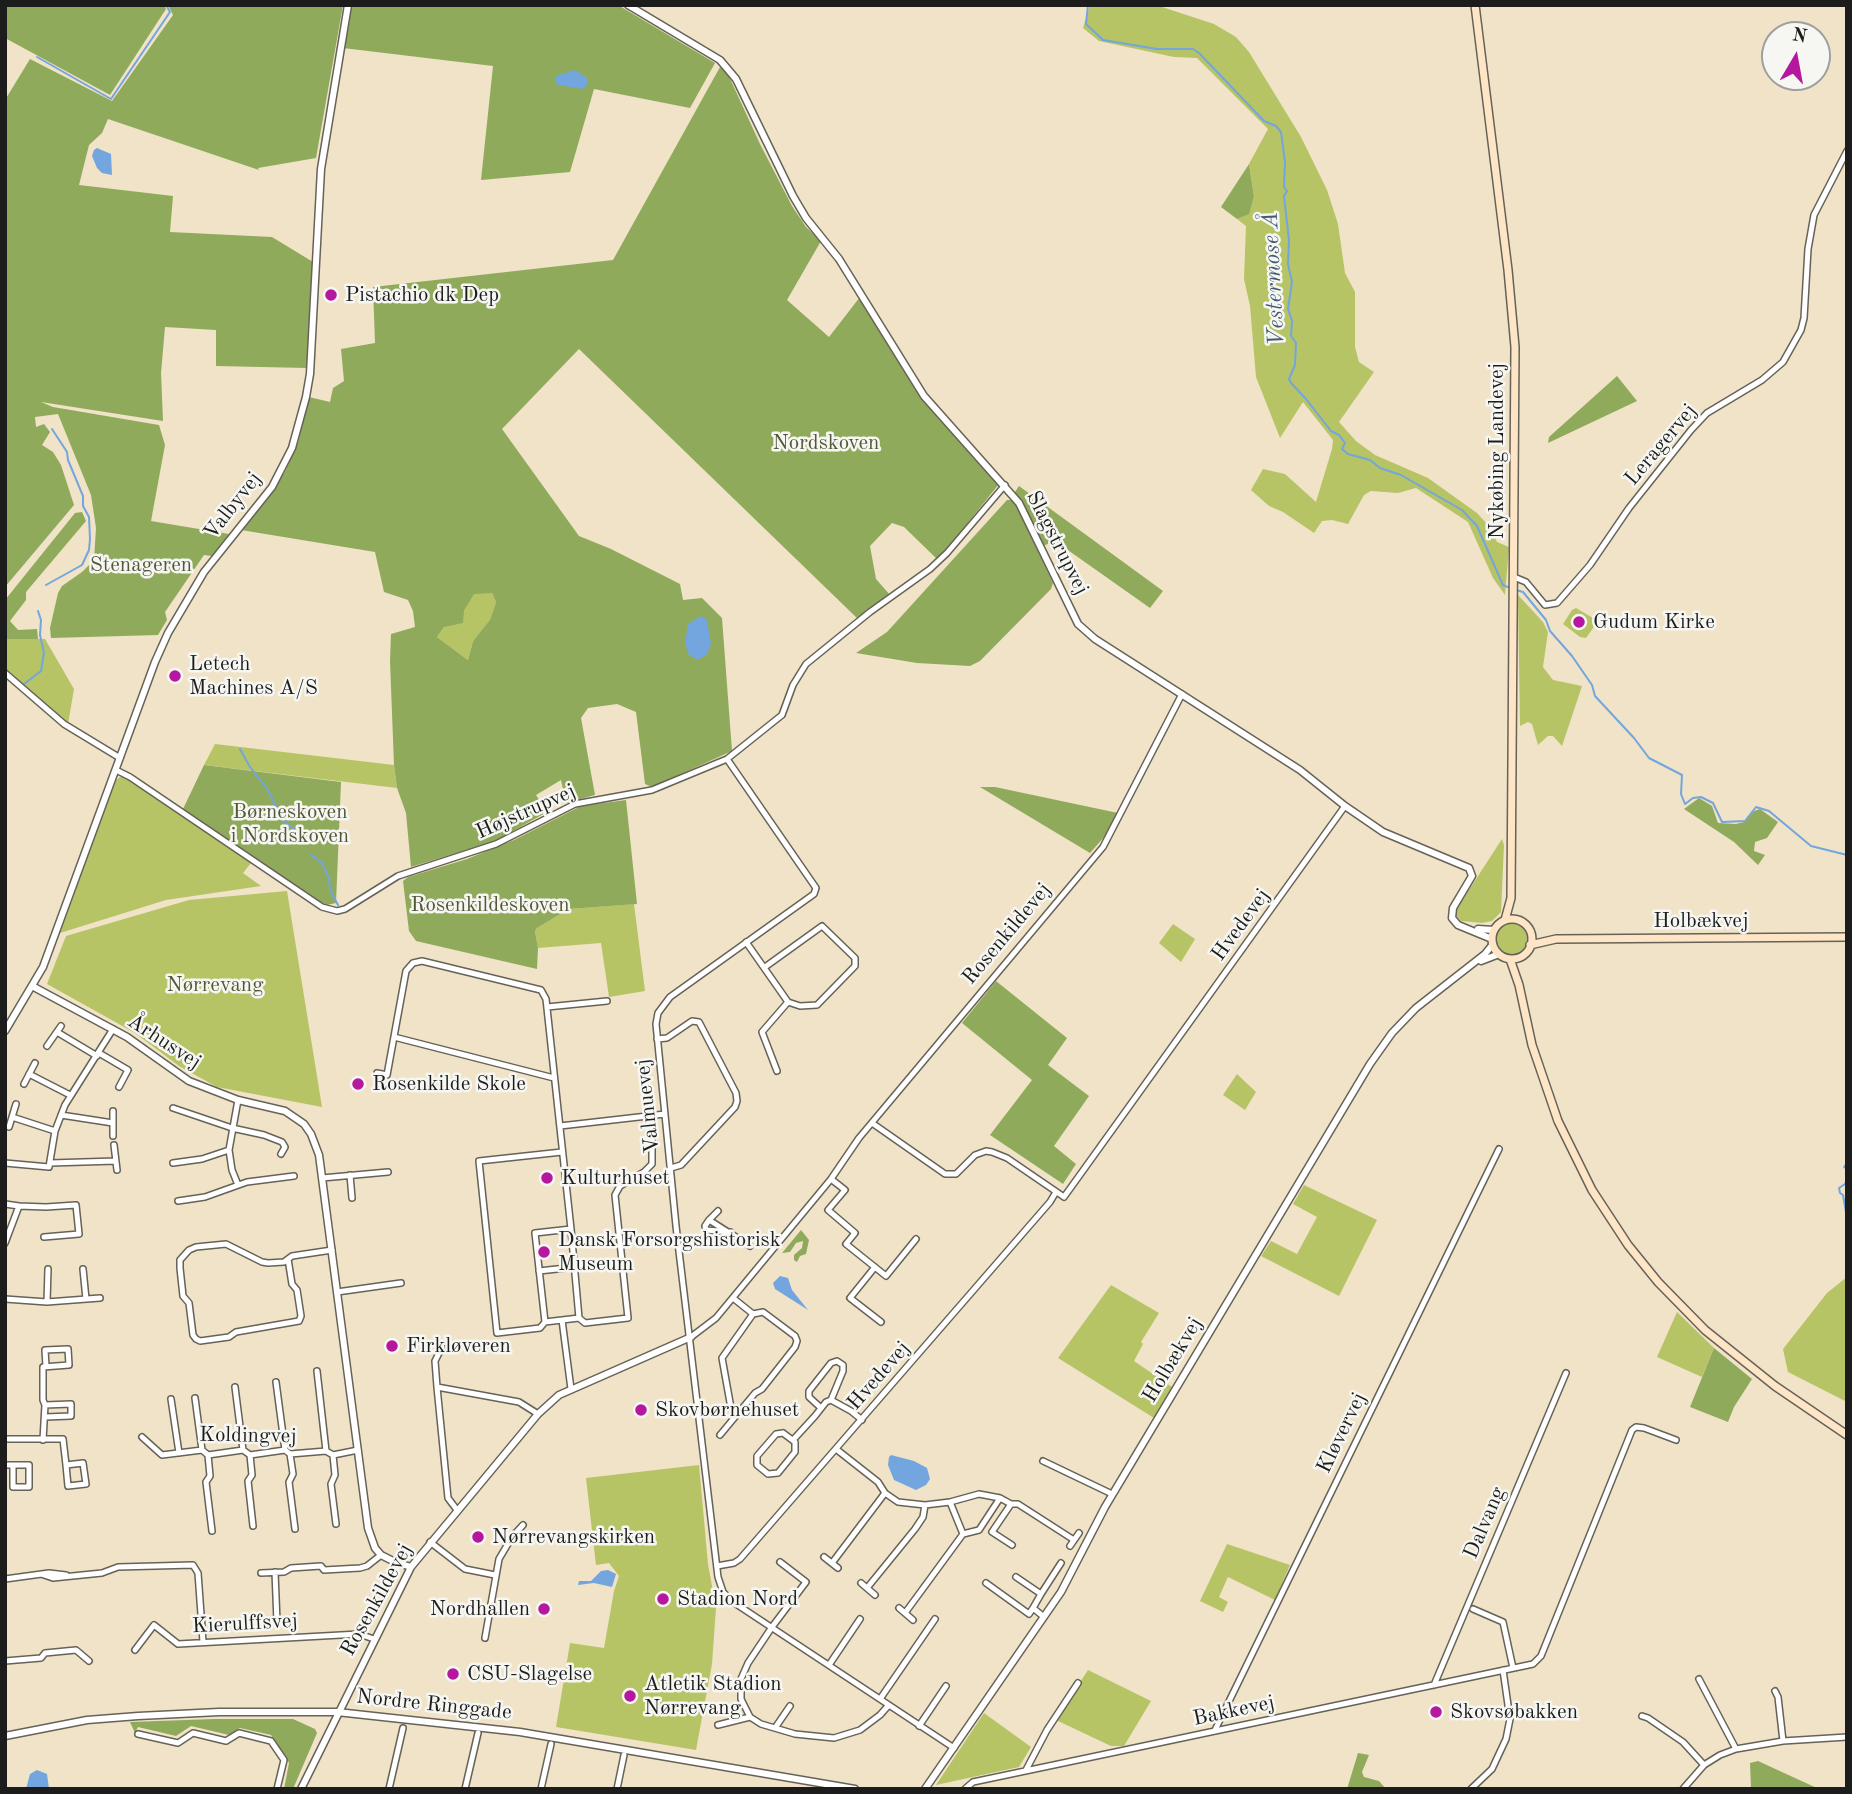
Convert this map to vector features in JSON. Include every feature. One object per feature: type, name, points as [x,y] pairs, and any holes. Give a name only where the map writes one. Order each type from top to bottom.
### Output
[{"type":"main road","name":"Nykøbing Landevej","points":[[1475,5],[1513,326],[1511,898],[1516,920]]},
{"type":"main road","name":"Nykøbing Landevej","points":[[1505,920],[1511,898]]},
{"type":"main road","points":[[1519,985],[1520,957],[1530,945],[1531,934],[1525,925],[1516,920],[1505,920],[1494,930],[1492,942],[1499,954],[1510,958],[1520,957]]},
{"type":"main road","name":"Holbækvej","points":[[1531,934],[1556,939],[1847,937]]},
{"type":"main road","name":"Holbækvej","points":[[1530,945],[1556,939]]},
{"type":"main road","points":[[1510,958],[1530,1036],[1558,1121],[1592,1190],[1628,1245],[1665,1290],[1705,1330],[1774,1386],[1847,1435]]},
{"type":"street","name":"Valbyvej","points":[[5,1031],[48,953],[155,662],[173,625],[204,572],[272,486],[292,446],[310,374],[321,169],[348,5]]},
{"type":"street","name":"Slagstrupvej","points":[[628,5],[708,52],[730,70],[806,218],[839,259],[939,415],[1006,485],[1019,503],[1078,624],[1095,639],[1300,769],[1345,806],[1393,838],[1469,868],[1471,878],[1451,911],[1455,923],[1461,926]]},
{"type":"street","name":"Leragervej","points":[[1514,585],[1525,582],[1545,605],[1557,603],[1590,565],[1629,508],[1691,430],[1707,413],[1762,380],[1783,362],[1801,330],[1804,318],[1808,249],[1814,215],[1847,151]]},
{"type":"street","name":"Højstrupvej","points":[[116,770],[322,907],[337,911],[398,876],[496,844],[575,804],[652,790],[727,759],[782,715],[793,685],[806,664],[870,612],[930,569],[1006,485]]},
{"type":"street","points":[[5,673],[64,724],[120,758]]},
{"type":"street","name":"Rosenkildevej","points":[[301,1789],[411,1567],[430,1542],[553,1399],[691,1337],[710,1325],[831,1180],[872,1123],[1103,847],[1182,694]]},
{"type":"street","name":"Valmuevej","points":[[727,759],[816,888],[814,894],[663,1004],[656,1024],[720,1586],[727,1597],[954,1748]]},
{"type":"street","name":"Hvedevej","points":[[716,1566],[734,1563],[740,1559],[1056,1192],[1064,1198],[1345,806]]},
{"type":"street","points":[[746,942],[788,1002],[811,1007],[817,1005],[855,966],[855,958],[822,926],[765,967]]},
{"type":"street","points":[[1461,926],[1494,930]]},
{"type":"street","points":[[1461,926],[1492,942]]},
{"type":"street","name":"Holbækvej","points":[[1469,967],[1492,942]]},
{"type":"street","name":"Holbækvej","points":[[925,1789],[1069,1578],[1112,1494],[1378,1053],[1392,1033],[1436,990],[1469,967],[1499,954]]},
{"type":"street","points":[[377,1073],[387,1075],[406,971],[408,966],[418,961],[537,987],[544,993],[579,1318]]},
{"type":"street","name":"Århusvej","points":[[32,986],[113,1029],[189,1081],[238,1100],[285,1111],[304,1124],[316,1144],[322,1178],[368,1528],[375,1548],[382,1555]]},
{"type":"street","points":[[547,1007],[607,1001]]},
{"type":"street","points":[[777,1070],[762,1032],[788,1002]]},
{"type":"street","points":[[657,1039],[667,1038],[692,1021],[699,1022],[736,1093],[735,1107],[681,1165],[671,1168]]},
{"type":"street","points":[[47,1046],[61,1026]]},
{"type":"street","points":[[5,1163],[49,1167],[55,1130],[70,1095],[113,1029]]},
{"type":"street","points":[[57,1032],[128,1070],[119,1087]]},
{"type":"street","points":[[394,1037],[554,1078]]},
{"type":"street","points":[[24,1084],[35,1063]]},
{"type":"street","points":[[29,1074],[70,1095]]},
{"type":"street","points":[[238,1100],[229,1150],[238,1185]]},
{"type":"street","points":[[9,1126],[16,1104]]},
{"type":"street","points":[[173,1108],[282,1142],[285,1147],[281,1154]]},
{"type":"street","points":[[113,1111],[113,1136]]},
{"type":"street","points":[[560,1126],[665,1114]]},
{"type":"street","points":[[61,1115],[113,1123]]},
{"type":"street","points":[[562,1152],[479,1161],[497,1332],[540,1328],[545,1322],[579,1318],[585,1322],[628,1318],[615,1195],[620,1186],[652,1164],[652,1116]]},
{"type":"street","points":[[12,1117],[55,1130]]},
{"type":"street","points":[[872,1123],[945,1174],[956,1174],[975,1156],[986,1151],[1007,1158],[1056,1192]]},
{"type":"street","points":[[114,1145],[117,1170]]},
{"type":"street","name":"Kløvervej","points":[[1215,1731],[1499,1149]]},
{"type":"street","points":[[173,1163],[202,1159],[229,1150]]},
{"type":"street","points":[[50,1163],[116,1161]]},
{"type":"street","points":[[322,1178],[388,1172]]},
{"type":"street","points":[[350,1175],[352,1198]]},
{"type":"street","points":[[178,1201],[205,1198],[238,1185],[294,1176]]},
{"type":"street","points":[[831,1180],[845,1190],[828,1210],[855,1233],[846,1244],[886,1276],[916,1239]]},
{"type":"street","points":[[5,1205],[76,1205],[79,1234],[44,1237]]},
{"type":"street","points":[[5,1242],[19,1206]]},
{"type":"street","points":[[718,1211],[705,1226],[706,1230],[730,1232]]},
{"type":"street","points":[[709,1220],[750,1246]]},
{"type":"street","points":[[545,1322],[535,1233],[571,1229]]},
{"type":"street","points":[[288,1259],[292,1284],[297,1290],[301,1316],[299,1321],[238,1332],[229,1337],[200,1341],[196,1339],[181,1277],[180,1260],[183,1254],[196,1247],[226,1244],[262,1262],[284,1262],[288,1259],[292,1256],[332,1251]]},
{"type":"street","points":[[539,1271],[575,1267]]},
{"type":"street","points":[[875,1267],[850,1298],[881,1322]]},
{"type":"street","points":[[47,1302],[48,1269]]},
{"type":"street","points":[[83,1269],[86,1299]]},
{"type":"street","points":[[337,1292],[401,1283]]},
{"type":"street","points":[[5,1299],[47,1302],[100,1298]]},
{"type":"street","points":[[733,1298],[753,1314]]},
{"type":"street","points":[[720,1435],[738,1414],[755,1393],[763,1388],[797,1344],[795,1336],[763,1312],[753,1314],[722,1358],[730,1408],[738,1414]]},
{"type":"street","points":[[562,1320],[571,1389]]},
{"type":"street","points":[[442,1347],[435,1362],[437,1387],[448,1498],[457,1510]]},
{"type":"street","points":[[43,1440],[43,1367],[46,1366],[46,1350],[68,1349],[69,1365],[46,1366]]},
{"type":"street","points":[[793,1440],[821,1408],[831,1401],[843,1371],[843,1365],[835,1361],[809,1391],[809,1397],[821,1408]]},
{"type":"street","points":[[317,1371],[326,1451]]},
{"type":"street","name":"Dalvang","points":[[1434,1685],[1566,1373]]},
{"type":"street","points":[[276,1382],[293,1474],[289,1482],[295,1530]]},
{"type":"street","points":[[235,1387],[243,1450]]},
{"type":"street","points":[[437,1387],[519,1402],[538,1414]]},
{"type":"street","points":[[195,1398],[202,1450]]},
{"type":"street","points":[[171,1399],[178,1453]]},
{"type":"street","points":[[831,1401],[862,1420]]},
{"type":"street","points":[[45,1405],[71,1404],[71,1416],[45,1417]]},
{"type":"street","name":"Bakkevej","points":[[965,1789],[973,1782],[1026,1770],[1533,1664],[1541,1656],[1632,1430],[1636,1427],[1644,1428],[1676,1440]]},
{"type":"street","points":[[783,1433],[793,1440],[796,1444],[794,1452],[774,1475],[768,1474],[757,1465],[757,1456],[776,1434],[783,1433]]},
{"type":"street","name":"Koldingvej","points":[[142,1437],[162,1455],[202,1450],[208,1455],[243,1450],[250,1455],[326,1451],[332,1455]]},
{"type":"street","points":[[5,1439],[63,1439],[65,1465],[68,1486],[86,1484],[83,1463],[65,1465]]},
{"type":"street","points":[[836,1449],[902,1504],[950,1502],[979,1494],[1000,1498],[1011,1504],[1018,1504],[1074,1540]]},
{"type":"street","points":[[336,1524],[331,1483],[335,1475],[332,1455],[358,1450]]},
{"type":"street","points":[[208,1455],[210,1476],[206,1482],[212,1531]]},
{"type":"street","points":[[250,1455],[252,1475],[248,1481],[253,1526]]},
{"type":"street","points":[[1043,1461],[1112,1494]]},
{"type":"street","points":[[5,1465],[13,1465],[29,1465],[29,1487],[13,1487],[13,1465]]},
{"type":"street","points":[[832,1563],[886,1493]]},
{"type":"street","points":[[905,1613],[963,1534],[979,1530],[1000,1498]]},
{"type":"street","points":[[950,1502],[963,1534]]},
{"type":"street","points":[[1011,1504],[992,1532],[1012,1545]]},
{"type":"street","points":[[867,1588],[915,1529],[925,1512],[925,1505]]},
{"type":"street","points":[[485,1638],[495,1575],[505,1548],[523,1525]]},
{"type":"street","points":[[1070,1546],[1079,1533]]},
{"type":"street","points":[[430,1542],[465,1569],[495,1575]]},
{"type":"street","points":[[261,1573],[321,1566],[324,1570],[360,1568],[382,1555],[388,1560],[411,1567]]},
{"type":"street","points":[[824,1557],[838,1568]]},
{"type":"street","points":[[780,1562],[808,1584],[772,1627],[748,1663],[741,1679],[741,1699],[751,1717],[775,1728],[815,1737],[834,1738],[871,1724],[888,1706]]},
{"type":"street","points":[[986,1583],[1029,1614],[1061,1563]]},
{"type":"street","points":[[5,1580],[44,1575],[53,1578],[102,1573],[118,1567],[188,1564],[196,1568],[202,1642]]},
{"type":"street","points":[[275,1572],[277,1622]]},
{"type":"street","points":[[1016,1577],[1041,1594]]},
{"type":"street","points":[[861,1583],[875,1595]]},
{"type":"street","points":[[899,1608],[913,1620]]},
{"type":"street","points":[[1032,1608],[1044,1617]]},
{"type":"street","points":[[1473,1609],[1503,1622],[1513,1668]]},
{"type":"street","points":[[829,1665],[860,1619]]},
{"type":"street","points":[[880,1699],[935,1619]]},
{"type":"street","name":"Kierulffsvej","points":[[135,1650],[153,1625],[178,1644],[359,1634],[374,1639]]},
{"type":"street","points":[[5,1661],[41,1658],[45,1653],[75,1650],[89,1661]]},
{"type":"street","points":[[1471,1789],[1492,1769],[1506,1739],[1510,1719],[1503,1670]]},
{"type":"street","points":[[1699,1679],[1736,1749]]},
{"type":"street","points":[[1026,1770],[1047,1730],[1078,1683]]},
{"type":"street","points":[[919,1726],[946,1686]]},
{"type":"street","points":[[1775,1691],[1783,1741]]},
{"type":"street","points":[[775,1728],[790,1706]]},
{"type":"street","name":"Nordre Ringgade","points":[[5,1736],[87,1720],[138,1716],[219,1712],[337,1712],[520,1732],[855,1789]]},
{"type":"street","points":[[718,1725],[751,1717]]},
{"type":"street","points":[[1642,1717],[1648,1718],[1683,1742],[1704,1765]]},
{"type":"street","points":[[389,1789],[403,1728]]},
{"type":"street","points":[[138,1734],[178,1742],[193,1734],[226,1741],[239,1733],[271,1741],[284,1760],[277,1789]]},
{"type":"street","points":[[465,1789],[478,1733]]},
{"type":"street","points":[[1683,1789],[1704,1765],[1736,1749],[1783,1741],[1847,1738]]},
{"type":"street","points":[[541,1789],[551,1744]]},
{"type":"street","points":[[617,1789],[624,1755]]},
{"type":"green space","points":[[5,5],[164,5],[166,9],[110,95],[5,38]]},
{"type":"green space","name":"Stenageren","points":[[168,5],[343,5],[316,158],[258,168],[259,170],[108,119],[102,133],[89,145],[79,185],[173,196],[170,232],[272,237],[313,262],[307,368],[216,366],[216,330],[165,327],[161,373],[163,421],[41,402],[53,407],[159,425],[165,445],[151,521],[229,534],[212,556],[204,555],[165,612],[167,620],[158,635],[51,638],[50,628],[58,593],[62,586],[94,560],[96,528],[91,495],[58,414],[35,417],[36,427],[44,424],[50,432],[42,445],[53,452],[61,465],[74,505],[5,587],[5,100],[30,59],[112,101],[173,15]]},
{"type":"green space","points":[[351,5],[618,5],[715,63],[690,108],[594,89],[570,172],[481,180],[493,66],[343,48]]},
{"type":"green space","points":[[1090,5],[1156,5],[1214,24],[1236,37],[1249,52],[1301,137],[1327,190],[1338,224],[1345,273],[1355,292],[1355,347],[1359,362],[1374,372],[1339,422],[1356,441],[1375,455],[1428,478],[1477,513],[1489,526],[1497,542],[1509,547],[1505,595],[1493,578],[1468,522],[1416,488],[1398,493],[1371,491],[1364,495],[1348,524],[1332,520],[1322,521],[1314,533],[1269,506],[1251,490],[1263,469],[1285,474],[1316,502],[1333,440],[1303,402],[1280,438],[1256,377],[1250,306],[1244,279],[1246,226],[1237,219],[1249,213],[1254,197],[1249,164],[1268,129],[1197,58],[1174,57],[1099,41],[1083,28]]},
{"type":"green space","name":"Nordskoven","points":[[720,67],[727,72],[792,206],[806,227],[821,241],[787,300],[829,337],[860,297],[921,398],[999,484],[938,560],[904,527],[892,523],[870,546],[876,579],[890,595],[858,619],[579,349],[502,429],[579,536],[680,584],[683,600],[702,598],[722,618],[732,751],[652,787],[645,784],[636,712],[617,704],[588,708],[581,718],[595,795],[566,803],[561,780],[536,795],[547,812],[495,841],[411,867],[406,813],[397,788],[394,765],[390,661],[391,634],[415,627],[408,600],[384,592],[375,552],[241,530],[285,472],[298,443],[309,397],[330,402],[333,388],[344,381],[341,349],[375,343],[373,287],[613,260]],"holes":[[[492,593],[496,602],[490,620],[473,641],[468,660],[437,637],[444,627],[463,623],[464,611],[474,594]]]},
{"type":"green space","points":[[1249,164],[1254,197],[1249,214],[1237,219],[1221,207]]},
{"type":"green space","points":[[1617,376],[1637,401],[1548,443],[1549,437]]},
{"type":"green space","points":[[1019,486],[1163,591],[1150,608],[1055,541],[1043,546],[1015,492]]},
{"type":"green space","points":[[1007,500],[1012,500],[1016,505],[1053,583],[1051,589],[980,661],[970,666],[917,663],[856,653],[887,632]]},
{"type":"green space","points":[[82,512],[86,521],[26,592],[26,600],[10,621],[18,630],[37,629],[38,639],[5,639],[5,600],[75,513]]},
{"type":"green space","points":[[474,593],[492,593],[496,602],[490,621],[473,641],[468,660],[437,637],[444,627],[464,611]]},
{"type":"green space","points":[[1518,595],[1543,622],[1548,632],[1543,667],[1553,680],[1582,686],[1562,746],[1553,736],[1548,736],[1538,745],[1532,724],[1528,722],[1520,726]]},
{"type":"green space","points":[[1576,608],[1598,621],[1586,638],[1580,637],[1563,624]]},
{"type":"green space","points":[[5,617],[27,639],[45,639],[74,689],[68,724],[44,706],[5,669]]},
{"type":"green space","points":[[215,744],[394,765],[397,788],[204,765]]},
{"type":"green space","name":"Børneskoven i Nordskoven","points":[[204,765],[341,782],[336,903],[327,905],[317,900],[183,809]]},
{"type":"green space","points":[[125,777],[251,863],[243,873],[261,886],[166,900],[60,933],[116,780]]},
{"type":"green space","points":[[980,787],[995,787],[1118,813],[1105,836],[1090,853]]},
{"type":"green space","points":[[1699,798],[1712,806],[1718,823],[1744,822],[1754,811],[1760,809],[1778,822],[1767,838],[1755,842],[1754,851],[1765,855],[1758,865],[1734,842],[1684,809]]},
{"type":"green space","name":"Rosenkildeskoven","points":[[626,800],[637,904],[569,909],[537,928],[537,969],[416,941],[409,931],[403,881],[408,877],[467,859],[514,840],[581,806]]},
{"type":"green space","points":[[1502,839],[1501,912],[1492,921],[1461,921],[1455,914],[1456,910]]},
{"type":"green space","name":"Nørrevang","points":[[287,891],[322,1107],[217,1087],[179,1066],[135,1033],[47,984],[66,936],[189,900]]},
{"type":"green space","points":[[634,904],[645,991],[609,997],[601,943],[538,948],[535,931],[537,928],[569,909]]},
{"type":"green space","points":[[1511,923],[1523,927],[1527,939],[1523,951],[1511,955],[1499,951],[1495,939],[1499,927]]},
{"type":"green space","points":[[1173,924],[1195,939],[1181,962],[1159,943]]},
{"type":"green space","points":[[996,981],[1067,1038],[1048,1065],[1089,1096],[1054,1146],[1076,1164],[1063,1184],[990,1135],[1032,1080],[962,1023]]},
{"type":"green space","points":[[1237,1074],[1256,1092],[1245,1110],[1223,1095]]},
{"type":"green space","points":[[1304,1185],[1377,1220],[1339,1296],[1261,1256],[1271,1241],[1297,1254],[1317,1217],[1293,1204]]},
{"type":"green space","points":[[801,1230],[809,1240],[806,1254],[800,1256],[797,1262],[794,1255],[802,1248],[803,1241],[796,1243],[790,1252],[782,1253]]},
{"type":"green space","points":[[1847,1277],[1847,1402],[1788,1372],[1783,1349],[1827,1293]]},
{"type":"green space","points":[[1111,1285],[1159,1313],[1141,1342],[1143,1344],[1134,1361],[1172,1387],[1154,1418],[1058,1358]]},
{"type":"green space","points":[[1677,1312],[1714,1348],[1702,1377],[1657,1357]]},
{"type":"green space","points":[[1714,1348],[1752,1379],[1728,1422],[1690,1407]]},
{"type":"green space","name":"Stadion Nord","points":[[699,1465],[708,1564],[716,1608],[712,1664],[696,1750],[556,1727],[570,1643],[604,1648],[619,1576],[609,1563],[596,1565],[586,1478]]},
{"type":"green space","points":[[1227,1544],[1290,1565],[1275,1600],[1228,1577],[1219,1597],[1228,1602],[1223,1612],[1200,1601]]},
{"type":"green space","points":[[1088,1670],[1151,1701],[1124,1746],[1111,1746],[1056,1720]]},
{"type":"green space","points":[[984,1713],[1031,1747],[1019,1767],[936,1785]]},
{"type":"green space","points":[[293,1719],[315,1729],[317,1733],[293,1789],[284,1789],[289,1763],[271,1735],[240,1728],[229,1735],[191,1726],[176,1736],[138,1727],[135,1733],[130,1722]]},
{"type":"green space","points":[[1358,1753],[1369,1755],[1362,1772],[1364,1777],[1379,1781],[1386,1789],[1347,1789]]},
{"type":"green space","points":[[1758,1761],[1819,1789],[1755,1789],[1751,1787],[1750,1763]]},
{"type":"water","points":[[575,70],[586,77],[588,83],[583,89],[557,85],[555,76]]},
{"type":"water","points":[[97,148],[111,154],[112,175],[102,173],[97,168],[92,156]]},
{"type":"water","points":[[701,616],[707,620],[711,644],[707,654],[698,660],[689,655],[685,643],[688,624]]},
{"type":"water","points":[[780,1276],[788,1278],[792,1290],[808,1310],[775,1289],[773,1283]]},
{"type":"water","points":[[891,1455],[914,1461],[927,1468],[930,1479],[926,1485],[916,1490],[894,1480],[888,1465]]},
{"type":"water","points":[[608,1570],[616,1574],[612,1587],[594,1583],[578,1585],[579,1581],[591,1581],[601,1571]]},
{"type":"water","points":[[37,1770],[47,1774],[49,1789],[26,1789],[30,1774]]},
{"type":"waterway","points":[[37,57],[111,99],[170,12],[166,5]]},
{"type":"waterway","name":"Vestermose Å","points":[[1088,5],[1086,24],[1103,40],[1157,49],[1193,49],[1264,121],[1276,126],[1281,132],[1285,162],[1284,187],[1287,191],[1284,196],[1289,240],[1288,264],[1292,282],[1288,309],[1292,321],[1291,336],[1296,343],[1295,365],[1289,379],[1291,383],[1331,431],[1339,435],[1345,443],[1342,449],[1348,454],[1370,460],[1380,468],[1401,475],[1462,510],[1477,526],[1503,585],[1510,588]]},
{"type":"waterway","points":[[46,585],[82,565],[89,550],[90,539],[89,517],[83,506],[83,496],[67,452],[52,429]]},
{"type":"waterway","name":"Vestermose Å","points":[[1516,590],[1523,592],[1546,620],[1550,631],[1592,685],[1595,696],[1649,758],[1682,775],[1681,794],[1685,804],[1693,798],[1701,797],[1713,803],[1722,822],[1745,821],[1756,807],[1769,811],[1811,846],[1847,855]]},
{"type":"waterway","points":[[24,684],[41,671],[44,653],[38,611]]},
{"type":"waterway","points":[[240,749],[268,790],[282,819],[297,832],[301,840]]},
{"type":"waterway","points":[[310,854],[322,863],[329,878],[330,890],[338,905]]},
{"type":"waterway","points":[[1847,1163],[1844,1167],[1847,1169]]},
{"type":"waterway","points":[[1847,1180],[1839,1188],[1847,1218]]},
{"type":"place","name":"Pistachio dk Dep","points":[[331,295]]},
{"type":"place","name":"Gudum Kirke","points":[[1579,622]]},
{"type":"place","name":"Letech Machines A/S","points":[[175,676]]},
{"type":"place","name":"Rosenkilde Skole","points":[[358,1084]]},
{"type":"place","name":"Kulturhuset","points":[[547,1178]]},
{"type":"place","name":"Dansk Forsorgshistorisk Museum","points":[[544,1252]]},
{"type":"place","name":"Firkløveren","points":[[392,1346]]},
{"type":"place","name":"Skovbørnehuset","points":[[641,1410]]},
{"type":"place","name":"Nørrevangskirken","points":[[478,1537]]},
{"type":"place","name":"Stadion Nord","points":[[663,1599]]},
{"type":"place","name":"Nordhallen","points":[[544,1609]]},
{"type":"place","name":"CSU-Slagelse","points":[[453,1674]]},
{"type":"place","name":"Atletik Stadion Nørrevang","points":[[630,1696]]},
{"type":"place","name":"Skovsøbakken","points":[[1436,1712]]}]
